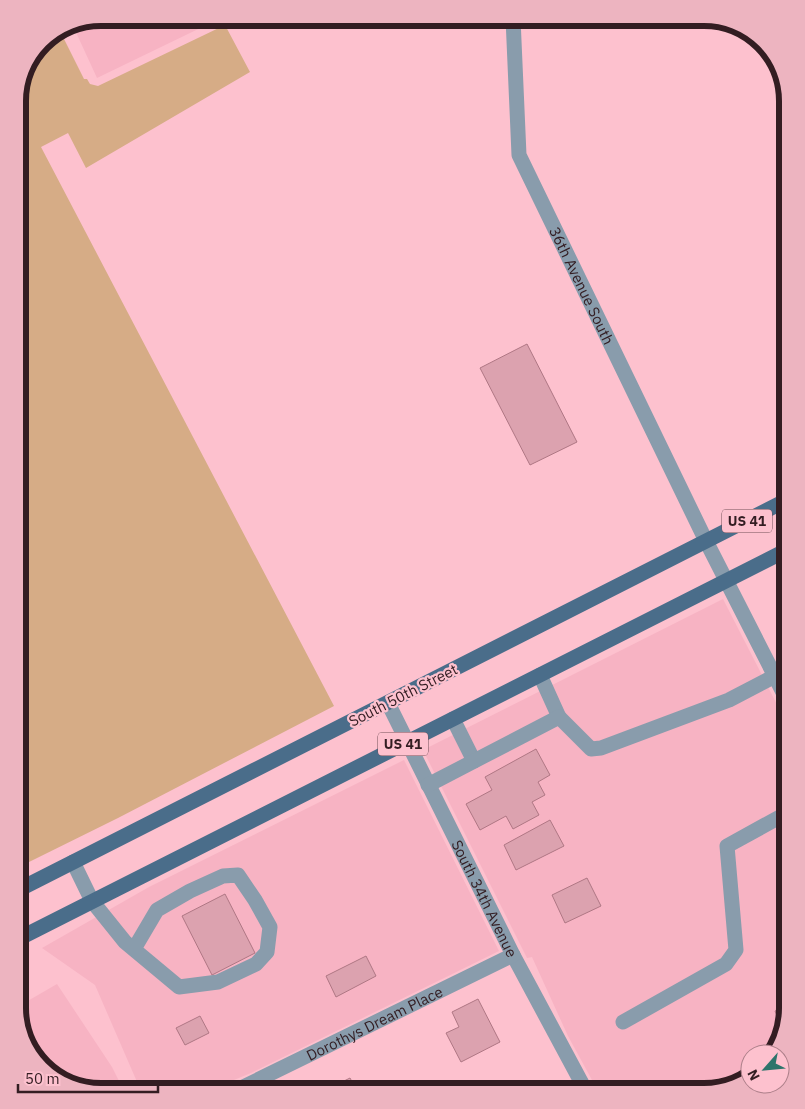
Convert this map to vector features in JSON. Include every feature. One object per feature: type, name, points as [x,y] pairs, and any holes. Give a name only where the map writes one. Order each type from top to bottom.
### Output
[{"type":"main road","name":"South 50th Street","points":[[26,886],[779,504]]},
{"type":"main road","name":"US 41","points":[[26,935],[779,554]]},
{"type":"street","name":"36th Avenue South","points":[[513,26],[519,155],[706,541],[779,683]]},
{"type":"street","points":[[540,675],[559,717],[591,749],[602,748],[729,700],[775,676]]},
{"type":"street","name":"South 34th Avenue","points":[[388,703],[513,955],[581,1083]]},
{"type":"street","points":[[428,784],[559,717]]},
{"type":"street","points":[[453,719],[474,761]]},
{"type":"street","points":[[623,1022],[726,964],[736,950],[727,846],[779,818]]},
{"type":"street","points":[[73,862],[92,901],[125,942],[179,987],[218,982],[256,964],[268,952],[270,927],[238,875],[223,876],[190,891],[157,910],[134,949]]},
{"type":"street","name":"Dorothys Dream Place","points":[[251,1083],[513,955]]},
{"type":"shaded area","points":[[102,26],[204,26],[97,78],[76,31]]},
{"type":"shaded area","points":[[223,26],[226,26],[250,72],[86,168],[68,133],[41,147],[334,706],[27,863],[26,97],[32,73],[39,60],[48,48],[63,37],[84,79],[87,79],[90,84],[98,86]]},
{"type":"shaded area","points":[[723,599],[779,708],[779,1008],[776,1027],[769,1044],[740,1044],[740,1073],[723,1080],[704,1083],[594,1083],[568,1036],[532,957],[527,958],[423,750]]},
{"type":"shaded area","points":[[404,760],[499,951],[251,1073],[227,1083],[138,1083],[95,985],[42,948],[149,887]]},
{"type":"shaded area","points":[[57,984],[112,1067],[120,1083],[97,1083],[82,1080],[64,1073],[48,1061],[32,1036],[27,1017],[26,1002]]},
{"type":"building","points":[[527,344],[577,442],[530,465],[480,368]]},
{"type":"building","points":[[536,749],[550,775],[538,782],[545,795],[532,802],[539,815],[513,829],[506,816],[480,830],[466,804],[492,790],[485,777]]},
{"type":"building","points":[[550,820],[564,846],[516,870],[504,845]]},
{"type":"building","points":[[587,878],[601,906],[565,923],[552,895]]},
{"type":"building","points":[[225,894],[255,953],[212,975],[182,916]]},
{"type":"building","points":[[366,956],[376,976],[336,997],[326,976]]},
{"type":"building","points":[[478,999],[500,1042],[461,1062],[446,1033],[459,1027],[452,1012]]},
{"type":"building","points":[[779,1009],[778,1018],[775,1011]]},
{"type":"building","points":[[200,1016],[209,1033],[185,1045],[176,1028]]},
{"type":"building","points":[[350,1078],[353,1083],[340,1083]]}]
